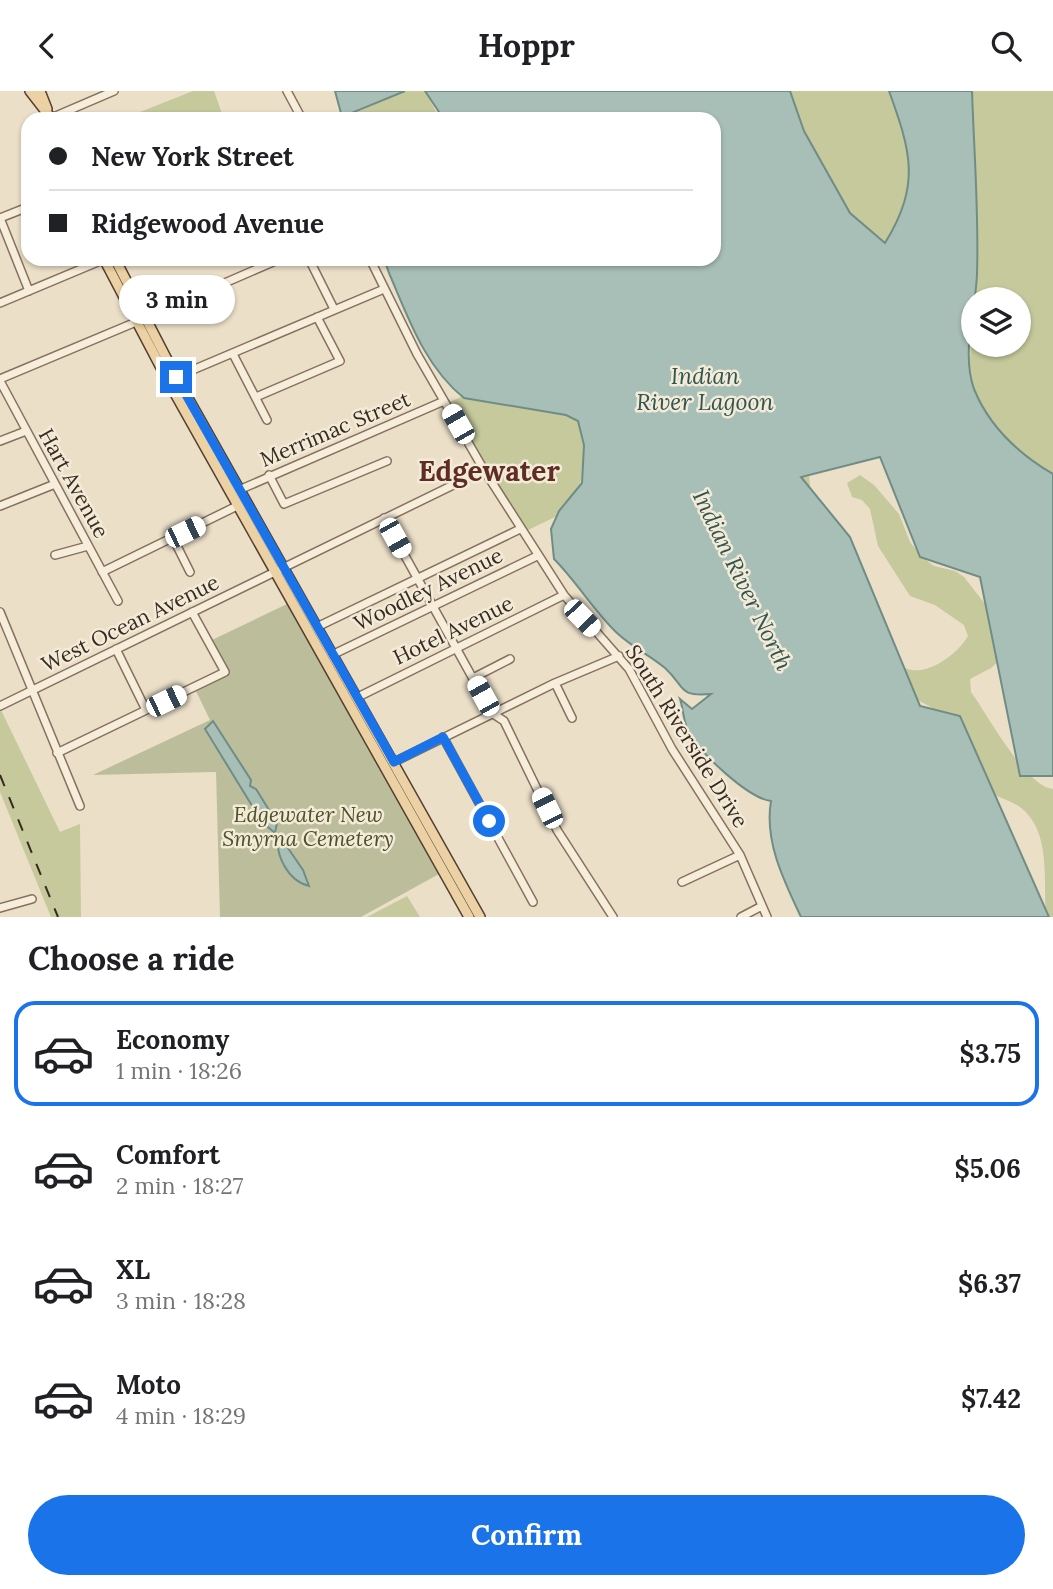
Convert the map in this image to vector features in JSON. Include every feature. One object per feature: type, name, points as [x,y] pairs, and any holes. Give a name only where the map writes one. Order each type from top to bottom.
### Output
[{"type":"main road","points":[[29,91],[43,112]]},
{"type":"main road","points":[[40,91],[46,112]]},
{"type":"main road","points":[[109,266],[237,506],[318,626],[480,917]]},
{"type":"main road","points":[[118,266],[140,323],[176,377],[223,460],[355,711],[469,917]]},
{"type":"main road","points":[[191,423],[199,427],[216,457],[223,460]]},
{"type":"main road","points":[[355,711],[362,715],[385,755],[393,760]]},
{"type":"main road","points":[[389,773],[397,777],[422,820],[430,827]]},
{"type":"main road","points":[[446,876],[454,882],[474,917]]},
{"type":"street","points":[[64,112],[114,91]]},
{"type":"street","points":[[287,91],[298,112]]},
{"type":"street","points":[[21,210],[0,218],[29,291]]},
{"type":"street","points":[[0,303],[88,266]]},
{"type":"street","points":[[0,380],[140,323],[265,266]]},
{"type":"street","points":[[312,266],[334,309]]},
{"type":"street","name":"South Riverside Drive","points":[[373,266],[444,401],[484,470],[564,595],[619,656],[642,691],[672,749],[740,855],[767,917]]},
{"type":"street","points":[[176,377],[384,289]]},
{"type":"street","points":[[256,397],[340,361],[317,317]]},
{"type":"street","points":[[233,354],[267,420]]},
{"type":"street","name":"Hart Avenue","points":[[0,380],[118,601]]},
{"type":"street","name":"Merrimac Street","points":[[239,490],[444,401]]},
{"type":"street","points":[[0,441],[26,431]]},
{"type":"street","points":[[269,475],[284,504],[387,461]]},
{"type":"street","name":"West Ocean Avenue","points":[[0,706],[484,470]]},
{"type":"street","points":[[0,506],[55,484]]},
{"type":"street","points":[[102,572],[237,506]]},
{"type":"street","points":[[384,518],[492,713],[504,721],[558,830],[613,917]]},
{"type":"street","points":[[318,626],[520,529]]},
{"type":"street","points":[[173,538],[190,572]]},
{"type":"street","points":[[55,555],[88,546]]},
{"type":"street","name":"Woodley Avenue","points":[[334,654],[537,556]]},
{"type":"street","name":"Hotel Avenue","points":[[358,697],[564,595]]},
{"type":"street","points":[[57,753],[225,672],[191,612]]},
{"type":"street","points":[[0,613],[80,806]]},
{"type":"street","points":[[116,649],[146,710]]},
{"type":"street","points":[[393,760],[555,683],[619,656]]},
{"type":"street","points":[[473,678],[510,659]]},
{"type":"street","points":[[555,683],[572,718]]},
{"type":"street","points":[[443,737],[533,902]]},
{"type":"street","points":[[682,882],[740,855]]},
{"type":"street","points":[[0,908],[32,899]]},
{"type":"street","points":[[741,917],[762,906]]},
{"type":"green space","points":[[193,91],[214,91],[222,112],[140,112]]},
{"type":"green space","points":[[405,91],[425,91],[436,112],[357,112]]},
{"type":"green space","points":[[785,91],[889,91],[903,133],[909,168],[904,202],[885,243],[857,218],[852,217],[803,136],[793,101]]},
{"type":"green space","points":[[972,91],[1053,91],[1053,474],[1022,453],[998,432],[979,413],[975,405],[971,385],[970,357],[1031,357],[1031,287],[976,287]]},
{"type":"green space","points":[[568,393],[589,441],[580,484],[555,517],[524,532],[448,403],[465,395]]},
{"type":"green space","points":[[809,473],[810,488],[905,668],[922,670],[941,663],[957,650],[968,636],[964,625],[935,605],[910,596],[878,546],[870,509],[862,500],[852,497],[847,483],[860,475],[874,485],[899,514],[910,542],[922,557],[934,566],[955,571],[964,577],[992,613],[1001,659],[991,668],[970,679],[971,692],[1020,764],[1031,777],[1053,789],[1053,917],[1046,917],[1044,858],[1037,829],[1030,817],[1016,804],[982,787],[948,721],[934,709],[909,696],[773,476]]},
{"type":"green space","name":"Edgewater New Smyrna Cemetery","points":[[287,604],[439,874],[361,917],[220,917],[216,772],[93,775],[210,720],[196,691],[230,673],[212,640]]},
{"type":"green space","points":[[0,708],[60,832],[80,824],[81,917],[51,917],[0,792]]},
{"type":"green space","points":[[407,896],[420,917],[367,917]]},
{"type":"water","points":[[335,91],[405,91],[354,112],[341,112]]},
{"type":"water","name":"Indian River Lagoon","points":[[425,91],[790,91],[804,131],[850,213],[885,243],[904,203],[909,168],[903,132],[889,91],[972,91],[977,205],[976,287],[961,287],[961,357],[969,357],[974,389],[997,427],[1017,448],[1053,474],[1053,776],[1020,776],[980,577],[920,557],[880,457],[801,477],[850,537],[920,706],[960,716],[1049,917],[801,917],[782,875],[773,846],[770,831],[771,801],[761,798],[727,775],[697,744],[686,727],[680,699],[692,709],[711,694],[687,692],[665,668],[623,638],[600,615],[554,559],[551,529],[559,511],[582,483],[584,445],[578,421],[566,415],[464,398],[438,372],[428,356],[389,273],[386,266],[721,266],[721,112],[439,112]]},
{"type":"water","points":[[213,721],[251,780],[250,786],[256,789],[277,823],[275,833],[262,822],[205,729]]},
{"type":"water","points":[[279,835],[303,870],[309,886],[295,879],[284,866],[279,850]]},
{"type":"railway","points":[[0,775],[58,917]]},
{"type":"district","name":"Edgewater","points":[[489,471]]},
{"type":"route","points":[[176,377],[394,762],[443,737],[489,821]]},
{"type":"water label","name":"Indian River North","points":[[743,580]]}]
